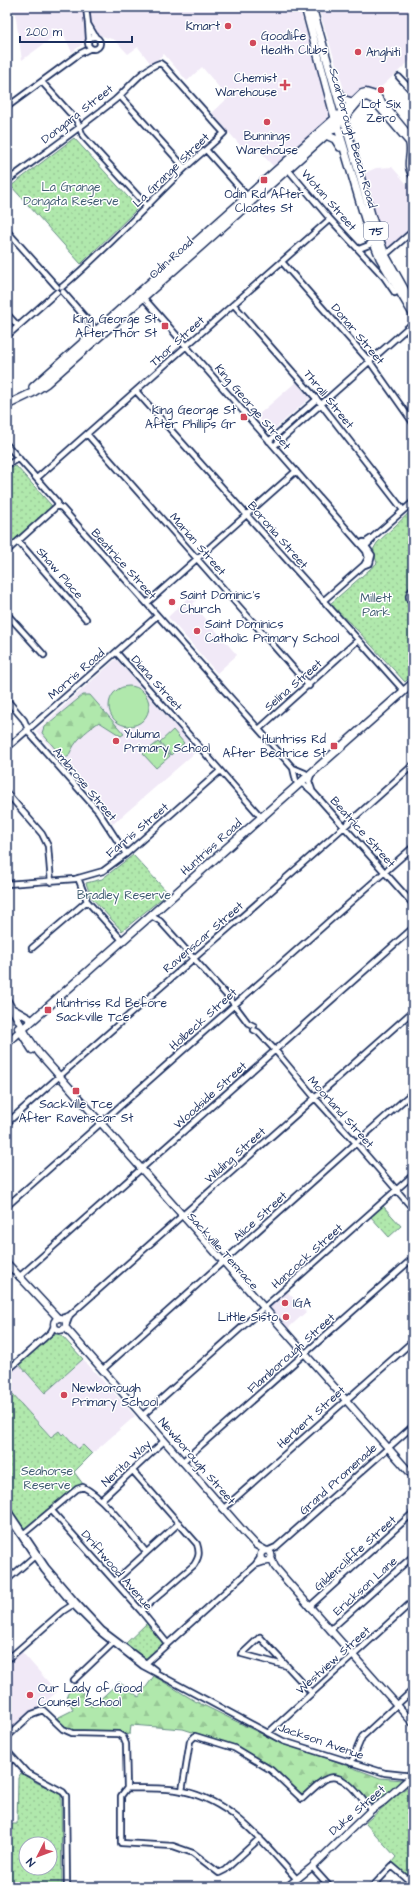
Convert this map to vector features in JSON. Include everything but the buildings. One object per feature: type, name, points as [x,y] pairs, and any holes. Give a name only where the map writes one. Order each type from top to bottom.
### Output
[{"type":"main road","name":"Scarborough Beach Road","points":[[305,7],[354,185],[372,240],[413,304]]},
{"type":"main road","name":"Scarborough Beach Road","points":[[312,7],[383,257],[413,314]]},
{"type":"main road","points":[[328,64],[334,74],[342,98],[352,102]]},
{"type":"main road","points":[[343,116],[352,102],[362,93],[366,92],[376,95],[409,142],[411,148],[408,165],[413,176]]},
{"type":"main road","points":[[343,116],[364,97],[373,100],[381,104],[413,140]]},
{"type":"main road","points":[[303,147],[306,140],[327,120],[333,111]]},
{"type":"main road","name":"Odin Road","points":[[286,167],[303,147],[343,116]]},
{"type":"main road","name":"Odin Road","points":[[7,405],[32,393],[47,383],[141,295],[286,167],[326,135],[336,122]]},
{"type":"main road","points":[[326,135],[332,136],[338,142],[354,185]]},
{"type":"main road","points":[[413,157],[411,165],[413,170]]},
{"type":"main road","name":"Odin Road","points":[[7,400],[27,391],[38,383],[99,333]]},
{"type":"main road","name":"Huntriss Road","points":[[7,1038],[20,1029],[298,782],[316,769],[403,690],[413,679]]},
{"type":"main road","name":"Huntriss Road","points":[[298,782],[304,773],[413,683]]},
{"type":"main road","name":"Huntriss Road","points":[[7,1043],[29,1018],[149,917],[260,816]]},
{"type":"main road","name":"Sackville Terrace","points":[[7,1000],[9,1008],[20,1029],[58,1077],[387,1449],[413,1476]]},
{"type":"main road","points":[[9,1008],[29,1018]]},
{"type":"main road","name":"Newborough Street","points":[[7,1263],[266,1556]]},
{"type":"main road","name":"Sackville Terrace","points":[[387,1449],[413,1482]]},
{"type":"main road","points":[[266,1556],[413,1723]]},
{"type":"main road","name":"Duke Street","points":[[287,1887],[310,1864],[313,1864],[359,1823],[371,1810],[384,1801],[413,1775]]},
{"type":"street","points":[[86,7],[89,44]]},
{"type":"street","points":[[88,24],[95,36],[100,39],[100,46],[97,48],[89,44]]},
{"type":"street","points":[[7,107],[79,54],[95,36]]},
{"type":"street","name":"Dongara Street","points":[[7,181],[79,128],[120,96],[140,77],[160,63],[224,133]]},
{"type":"street","points":[[399,77],[412,89]]},
{"type":"street","points":[[42,82],[77,121],[83,136],[147,206]]},
{"type":"street","points":[[120,96],[185,168]]},
{"type":"street","name":"La Grange Street","points":[[61,289],[185,168],[207,150],[224,133]]},
{"type":"street","points":[[207,150],[250,199]]},
{"type":"street","name":"Wotan Street","points":[[286,167],[330,219],[384,277],[395,293]]},
{"type":"street","name":"Thor Street","points":[[37,478],[330,219]]},
{"type":"street","points":[[7,231],[61,289],[99,333]]},
{"type":"street","points":[[383,257],[413,232]]},
{"type":"street","points":[[359,249],[370,244],[372,240]]},
{"type":"street","name":"Donar Street","points":[[282,262],[370,362],[413,423]]},
{"type":"street","points":[[7,336],[61,289]]},
{"type":"street","name":"King George Street","points":[[141,295],[352,534],[372,553],[367,565],[364,565],[323,601]]},
{"type":"street","name":"Thrall Street","points":[[234,305],[317,399],[403,510]]},
{"type":"street","points":[[7,314],[18,326]]},
{"type":"street","points":[[274,446],[413,323]]},
{"type":"street","name":"Boronia Street","points":[[136,391],[403,690]]},
{"type":"street","points":[[269,441],[317,399]]},
{"type":"street","name":"Marian Street","points":[[87,434],[198,558],[309,686]]},
{"type":"street","name":"Beatrice Street","points":[[7,445],[58,502],[57,506],[62,508],[293,768],[298,782],[305,784],[313,792],[413,904]]},
{"type":"street","points":[[7,465],[19,458]]},
{"type":"street","points":[[147,603],[296,471]]},
{"type":"street","points":[[364,546],[413,502]]},
{"type":"street","points":[[7,551],[57,506]]},
{"type":"street","name":"Shaw Place","points":[[18,541],[86,619]]},
{"type":"street","points":[[413,589],[408,594],[413,605]]},
{"type":"street","points":[[411,599],[413,593]]},
{"type":"street","points":[[7,614],[44,655]]},
{"type":"street","name":"Morris Road","points":[[7,748],[157,616]]},
{"type":"street","name":"Selina Street","points":[[259,729],[309,686],[358,640]]},
{"type":"street","name":"Diana Street","points":[[116,652],[260,816]]},
{"type":"street","name":"Ambrose Street","points":[[7,700],[24,720],[30,734],[98,811],[126,854]]},
{"type":"street","name":"Ravenscar Street","points":[[7,1123],[193,958],[345,827],[413,765]]},
{"type":"street","name":"Beatrice Street","points":[[293,768],[304,773]]},
{"type":"street","points":[[313,792],[309,778],[316,769]]},
{"type":"street","name":"Farris Street","points":[[7,884],[52,882],[78,878],[103,870],[126,854],[220,771]]},
{"type":"street","points":[[7,792],[42,834],[48,846],[52,882]]},
{"type":"street","name":"Holbeck Street","points":[[7,1206],[413,847]]},
{"type":"street","points":[[78,878],[87,901],[122,939]]},
{"type":"street","points":[[32,948],[87,901]]},
{"type":"street","name":"Moorland Street","points":[[149,917],[153,917],[160,921],[248,1023],[275,1050],[315,1098],[413,1209]]},
{"type":"street","name":"Woodside Street","points":[[19,1276],[413,928]]},
{"type":"street","name":"Wilding Street","points":[[7,1371],[413,1011]]},
{"type":"street","name":"Alice Street","points":[[102,1370],[413,1092]]},
{"type":"street","name":"Hancock Street","points":[[142,1416],[413,1175]]},
{"type":"street","name":"Flamborough Street","points":[[182,1462],[413,1258]]},
{"type":"street","name":"Herbert Street","points":[[223,1509],[413,1341]]},
{"type":"street","name":"Grand Promenade","points":[[145,1665],[167,1643],[413,1426]]},
{"type":"street","name":"Nerita Way","points":[[100,1500],[164,1441]]},
{"type":"street","points":[[132,1470],[197,1544],[199,1557],[194,1565],[141,1611]]},
{"type":"street","points":[[22,1535],[77,1489],[83,1487],[90,1490],[100,1500],[146,1552]]},
{"type":"street","name":"Jackson Avenue","points":[[7,1509],[35,1556],[73,1602],[100,1632],[145,1665],[164,1677],[284,1741],[385,1773],[413,1775]]},
{"type":"street","name":"Driftwood Avenue","points":[[52,1511],[115,1581],[167,1643]]},
{"type":"street","name":"Gildercliffe Street","points":[[309,1606],[413,1513]]},
{"type":"street","name":"Jackson Avenue","points":[[7,1515],[22,1535]]},
{"type":"street","points":[[115,1581],[178,1523]]},
{"type":"street","points":[[7,1580],[35,1556]]},
{"type":"street","name":"Erickson Lane","points":[[330,1630],[413,1556]]},
{"type":"street","name":"Westview Street","points":[[268,1733],[413,1601]]},
{"type":"street","points":[[7,1660],[73,1602]]},
{"type":"street","points":[[287,1666],[242,1654],[260,1637],[287,1666],[312,1693]]},
{"type":"street","points":[[74,1680],[114,1642]]},
{"type":"street","points":[[351,1763],[362,1737],[413,1690]]},
{"type":"street","points":[[7,1737],[38,1710],[43,1710],[63,1729],[72,1733],[118,1734],[123,1737],[126,1744],[127,1788],[121,1796],[122,1843],[173,1846],[193,1853],[219,1873],[260,1838]]},
{"type":"street","points":[[182,1791],[190,1741],[195,1736],[234,1748],[271,1770],[302,1799],[325,1779],[333,1777],[349,1784],[371,1810]]},
{"type":"street","points":[[7,1751],[26,1772],[42,1782],[57,1788],[66,1796],[67,1887]]},
{"type":"street","points":[[7,1764],[13,1758]]},
{"type":"street","points":[[127,1788],[182,1791],[202,1797],[228,1810],[250,1827],[294,1879]]},
{"type":"street","points":[[313,1864],[330,1887]]},
{"type":"street","points":[[372,1887],[392,1866],[413,1884]]},
{"type":"shaded area","points":[[7,7],[299,7],[330,113],[324,123],[273,166],[254,146],[246,152],[212,113],[228,98],[202,67],[187,81],[164,54],[151,64],[138,47],[128,54],[115,40],[96,34],[72,52],[62,31],[22,60],[15,12],[7,12]]},
{"type":"shaded area","points":[[318,7],[413,7],[413,58],[369,98],[347,99]]},
{"type":"shaded area","points":[[392,167],[413,191],[413,229],[389,248],[383,245],[365,186],[365,175],[367,172],[376,168]]},
{"type":"shaded area","points":[[296,382],[310,398],[271,432],[257,416]]},
{"type":"shaded area","name":"Saint Dominics Catholic Primary School","points":[[195,591],[198,598],[193,604],[237,655],[217,673],[168,617]]},
{"type":"shaded area","name":"Yuluma Primary School","points":[[116,659],[197,751],[113,824],[105,808],[36,731]]},
{"type":"shaded area","points":[[285,1289],[306,1312],[285,1331],[264,1307]]},
{"type":"shaded area","name":"Newborough Primary School","points":[[51,1335],[61,1335],[135,1416],[92,1454],[83,1445],[78,1449],[64,1433],[52,1437],[12,1394],[7,1395],[7,1375]]},
{"type":"shaded area","name":"Our Lady of Good Counsel School","points":[[22,1652],[57,1692],[7,1735],[7,1665]]},
{"type":"green space","name":"La Grange Dongata Reserve","points":[[74,138],[138,208],[81,264],[11,186]]},
{"type":"green space","points":[[16,466],[52,506],[7,546],[7,470]]},
{"type":"green space","name":"Millett Park","points":[[413,509],[413,593],[407,598],[408,604],[413,610],[413,674],[405,682],[359,632],[330,604],[377,563],[373,550],[377,543]]},
{"type":"green space","points":[[133,686],[140,689],[146,695],[149,706],[148,714],[140,723],[133,726],[125,726],[118,723],[110,714],[109,702],[112,695],[121,687]]},
{"type":"green space","points":[[83,695],[90,695],[124,734],[121,736],[99,722],[80,737],[68,757],[62,757],[42,733],[44,727]]},
{"type":"green space","points":[[173,730],[184,743],[171,755],[160,742]]},
{"type":"green space","points":[[158,742],[170,756],[156,768],[143,754]]},
{"type":"green space","name":"Bradley Reserve","points":[[133,855],[168,893],[122,931],[91,897],[86,883],[102,879]]},
{"type":"green space","points":[[383,1206],[401,1226],[389,1237],[370,1216]]},
{"type":"green space","points":[[51,1335],[61,1335],[83,1359],[45,1393],[19,1364]]},
{"type":"green space","name":"Seahorse Reserve","points":[[12,1394],[51,1437],[59,1431],[62,1435],[64,1433],[78,1449],[83,1445],[92,1454],[74,1472],[83,1484],[23,1530],[7,1506],[7,1395]]},
{"type":"green space","points":[[147,1623],[164,1645],[145,1662],[123,1646]]},
{"type":"green space","points":[[154,1676],[195,1701],[280,1743],[327,1758],[380,1778],[403,1780],[373,1806],[352,1783],[338,1775],[331,1774],[324,1777],[303,1795],[270,1765],[235,1746],[183,1729],[131,1725],[130,1734],[124,1735],[120,1731],[77,1731],[64,1728],[57,1718],[73,1710],[67,1695],[74,1685],[95,1704],[119,1682],[139,1697]]},
{"type":"green space","points":[[21,1773],[37,1783],[61,1793],[62,1887],[7,1887],[7,1824],[17,1824],[18,1778]]},
{"type":"green space","points":[[408,1786],[413,1790],[413,1881],[392,1862],[396,1857],[365,1823]]},
{"type":"place","name":"Kmart","points":[[228,26]]},
{"type":"place","name":"Goodlife Health Clubs","points":[[253,43]]},
{"type":"place","name":"Anghiti","points":[[358,52]]},
{"type":"place","name":"Chemist Warehouse","points":[[285,85]]},
{"type":"place","name":"Lot Six Zero","points":[[381,90]]},
{"type":"place","name":"Bunnings Warehouse","points":[[267,122]]},
{"type":"place","name":"Odin Rd After Cloates St","points":[[264,180]]},
{"type":"place","name":"King George St After Thor St","points":[[165,326]]},
{"type":"place","name":"King George St After Phillips Gr","points":[[244,417]]},
{"type":"place","name":"Saint Dominic's Church","points":[[172,602]]},
{"type":"place","name":"Saint Dominics Catholic Primary School","points":[[197,631]]},
{"type":"place","name":"Yuluma Primary School","points":[[116,741]]},
{"type":"place","name":"Huntriss Rd After Beatrice St","points":[[334,746]]},
{"type":"place","name":"Huntriss Rd Before Sackville Tce","points":[[48,1010]]},
{"type":"place","name":"Sackville Tce After Ravenscar St","points":[[76,1091]]},
{"type":"place","name":"IGA","points":[[285,1303]]},
{"type":"place","name":"Little Sisto","points":[[286,1317]]},
{"type":"place","name":"Newborough Primary School","points":[[64,1395]]},
{"type":"place","name":"Our Lady of Good Counsel School","points":[[30,1695]]}]
